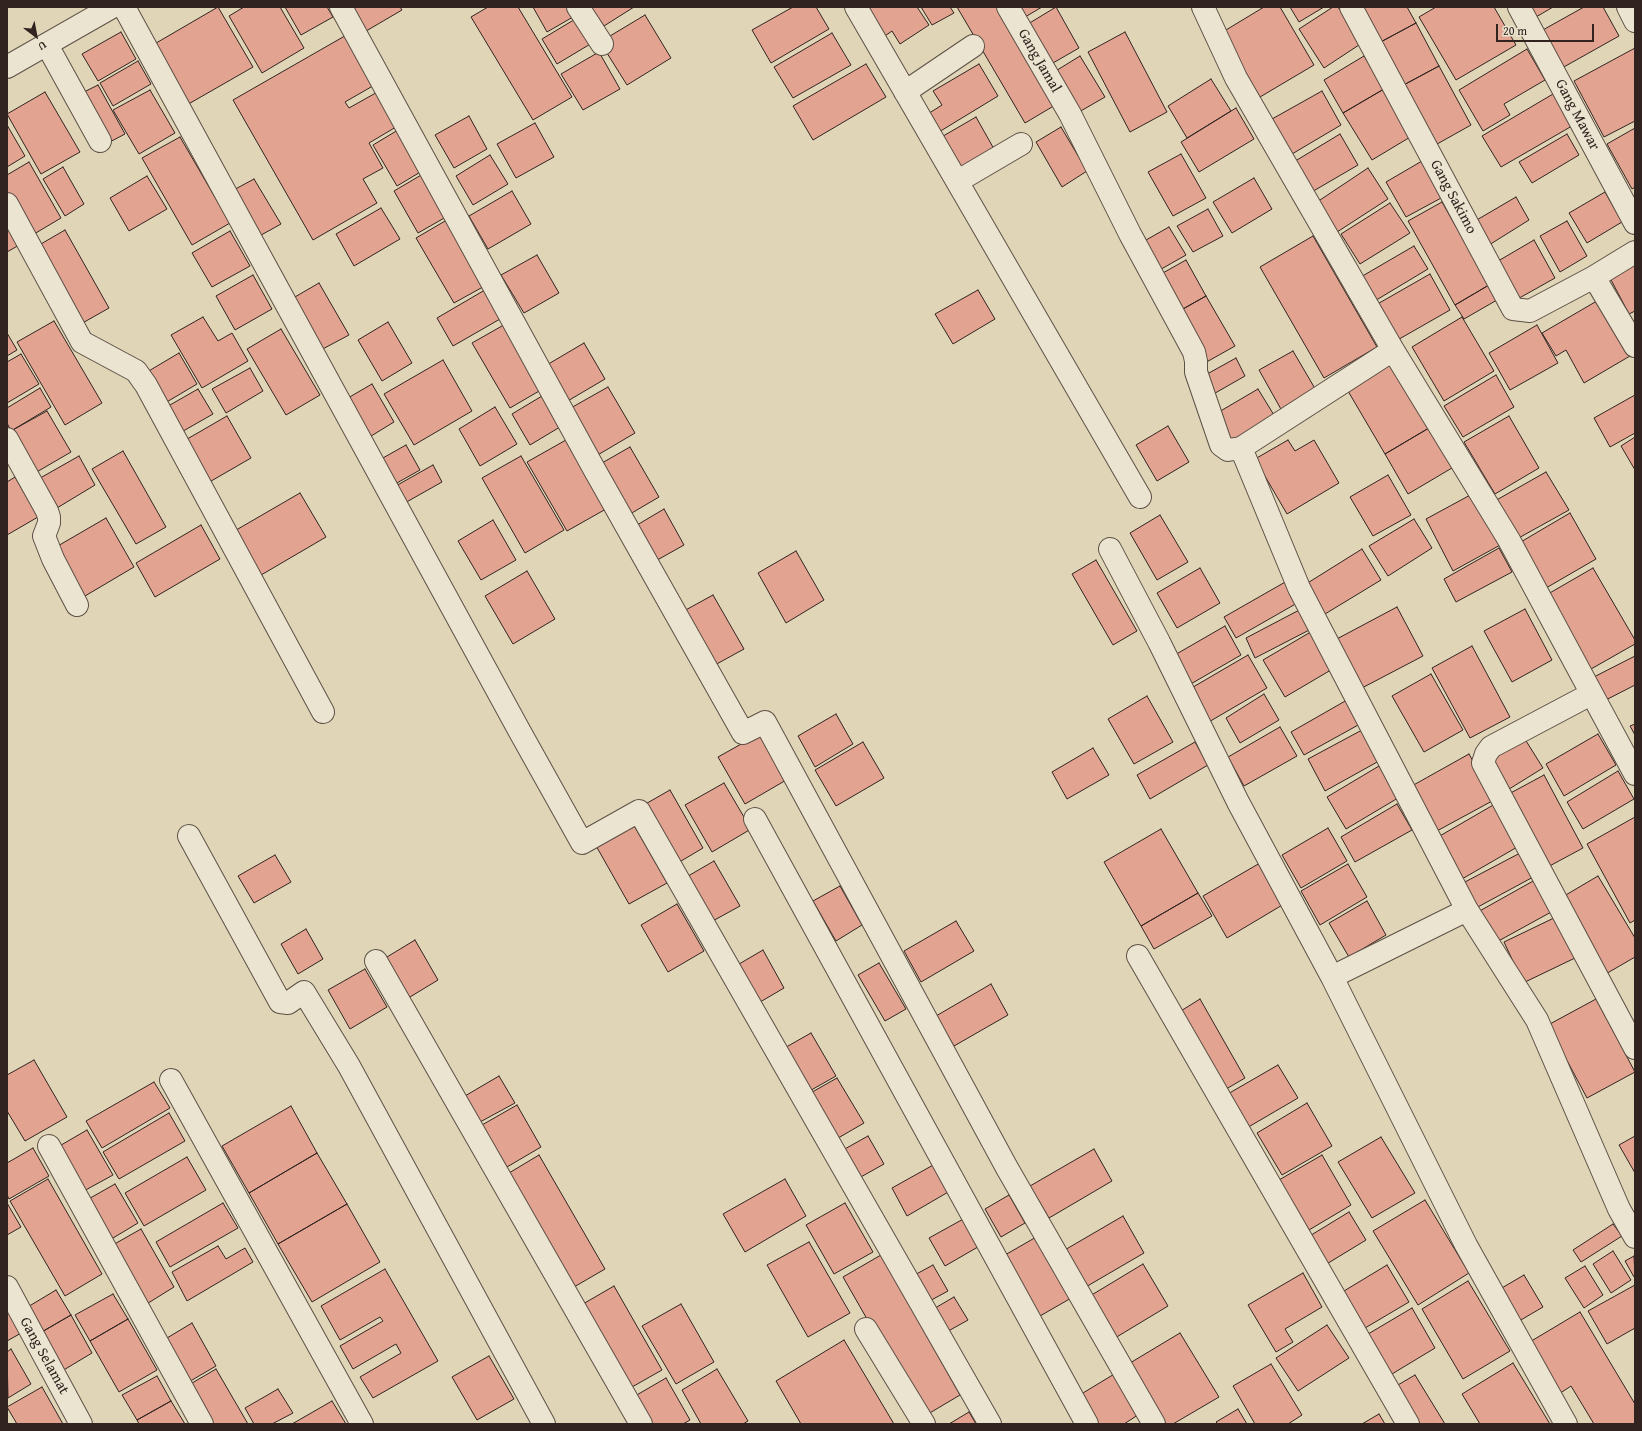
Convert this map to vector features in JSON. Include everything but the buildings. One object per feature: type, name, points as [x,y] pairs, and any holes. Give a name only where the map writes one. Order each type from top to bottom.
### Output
[{"type":"street","points":[[7,67],[112,7]]},
{"type":"street","points":[[124,7],[582,843],[639,811],[990,1424]]},
{"type":"street","points":[[341,7],[592,467],[743,733],[764,722],[1008,1168],[1154,1424]]},
{"type":"street","points":[[578,7],[602,44]]},
{"type":"street","points":[[856,7],[1140,497]]},
{"type":"street","name":"Gang Jamal","points":[[1008,7],[1070,114],[1130,234],[1194,352],[1196,372],[1221,445],[1228,450],[1241,448]]},
{"type":"street","points":[[1203,7],[1236,78],[1393,350],[1509,540],[1635,774]]},
{"type":"street","name":"Gang Sakimo","points":[[1351,7],[1512,308],[1530,310],[1594,277]]},
{"type":"street","name":"Gang Mawar","points":[[1519,7],[1635,223]]},
{"type":"street","points":[[1628,7],[1635,21]]},
{"type":"street","points":[[46,45],[100,141]]},
{"type":"street","points":[[906,92],[973,46]]},
{"type":"street","points":[[958,182],[1021,144]]},
{"type":"street","points":[[7,204],[82,342],[136,371],[146,385],[322,712]]},
{"type":"street","points":[[1635,252],[1594,277],[1635,346]]},
{"type":"street","points":[[1393,350],[1241,448],[1299,588],[1467,910],[1537,1020],[1620,1209],[1635,1237]]},
{"type":"street","points":[[7,439],[48,511],[49,523],[44,536],[53,559],[77,605]]},
{"type":"street","points":[[1110,549],[1159,642],[1238,802],[1332,977],[1466,1245],[1566,1424]]},
{"type":"street","points":[[1591,694],[1491,747],[1486,754],[1484,763],[1635,1048]]},
{"type":"street","points":[[755,819],[1087,1424]]},
{"type":"street","points":[[189,836],[280,1002],[288,1003],[304,992],[349,1066],[544,1424]]},
{"type":"street","points":[[1332,977],[1467,910]]},
{"type":"street","points":[[1138,956],[1408,1424]]},
{"type":"street","points":[[376,961],[641,1424]]},
{"type":"street","points":[[171,1080],[362,1424]]},
{"type":"street","points":[[49,1146],[202,1424]]},
{"type":"street","name":"Gang Selamat","points":[[7,1287],[82,1424]]},
{"type":"street","points":[[866,1329],[924,1424]]}]
